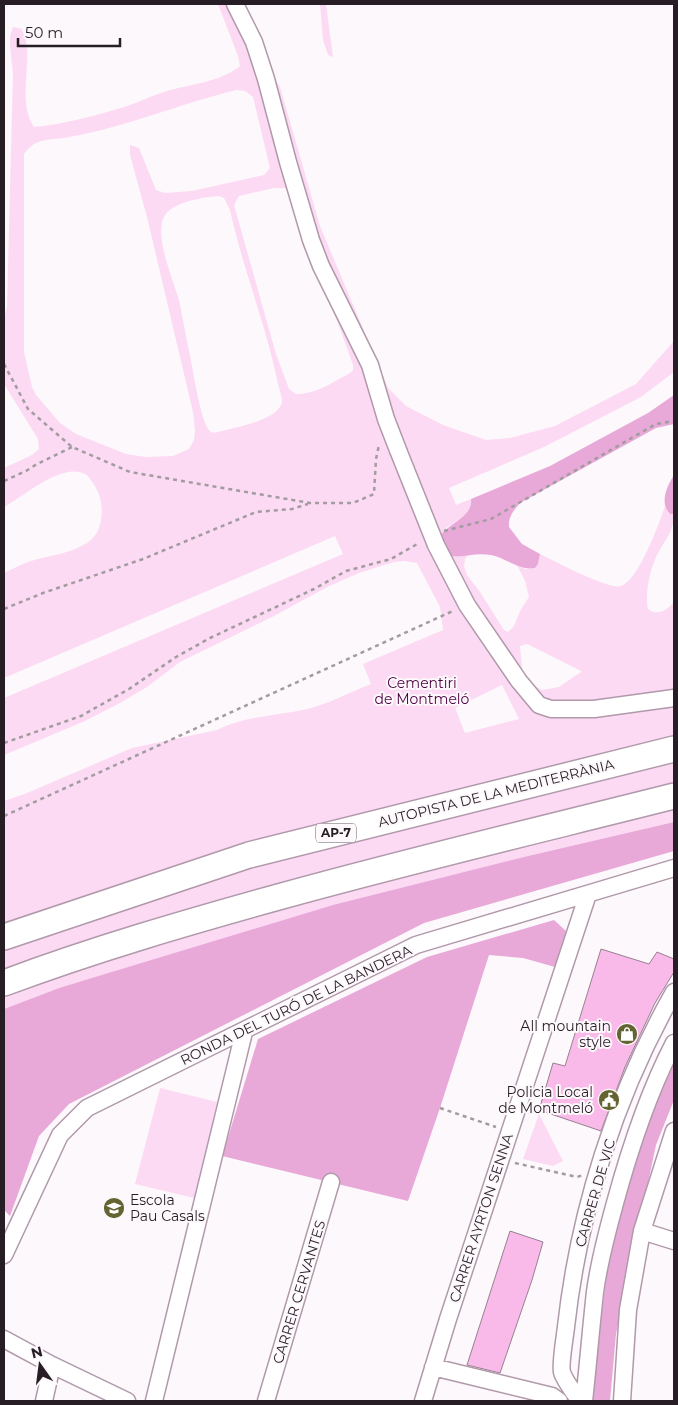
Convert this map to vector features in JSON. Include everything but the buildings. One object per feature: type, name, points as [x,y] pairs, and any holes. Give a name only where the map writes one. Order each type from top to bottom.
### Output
[{"type":"highway","name":"AUTOPISTA DE LA MEDITERRÀNIA","points":[[4,937],[249,854],[674,749]]},
{"type":"highway","points":[[4,983],[97,950],[265,900],[674,796]]},
{"type":"street","points":[[235,4],[254,42],[288,162],[318,257],[370,365],[386,419],[433,539],[467,605],[519,681],[540,705],[551,709],[594,709],[674,698]]},
{"type":"street","name":"RONDA DEL TURÓ DE LA BANDERA","points":[[4,1256],[60,1135],[87,1108],[244,1032],[416,945],[674,868]]},
{"type":"street","name":"CARRER AYRTON SENNA","points":[[423,1401],[500,1159],[588,894]]},
{"type":"street","name":"CARRER DE VIC","points":[[580,1401],[562,1372],[568,1311],[580,1243],[591,1198],[621,1103],[642,1053],[674,992]]},
{"type":"street","points":[[154,1401],[244,1032]]},
{"type":"street","name":"CARRER DE VIC","points":[[584,1401],[595,1290],[607,1231],[636,1134],[652,1090],[674,1043]]},
{"type":"street","points":[[622,1401],[628,1310],[642,1231],[674,1132]]},
{"type":"street","name":"CARRER CERVANTES","points":[[266,1401],[331,1182]]},
{"type":"street","points":[[642,1231],[674,1242]]},
{"type":"street","points":[[4,1339],[52,1365],[127,1401]]},
{"type":"street","points":[[44,1401],[52,1365]]},
{"type":"street","points":[[434,1367],[552,1396],[559,1401]]},
{"type":"path","points":[[4,364],[28,409],[72,447],[130,472],[310,503],[353,503],[374,494],[376,459],[386,419]]},
{"type":"path","points":[[4,743],[81,716],[129,689],[176,657],[210,638],[346,572],[392,559],[433,539],[491,519],[656,424],[674,421]]},
{"type":"path","points":[[4,481],[72,447]]},
{"type":"path","points":[[4,609],[143,559],[256,512],[292,509],[310,503]]},
{"type":"path","points":[[4,816],[467,605]]},
{"type":"path","points":[[440,1108],[510,1131]]},
{"type":"path","points":[[500,1159],[577,1177],[588,1172]]},
{"type":"green space","name":"Cementiri de Montmeló","points":[[218,4],[242,4],[271,72],[280,87],[320,226],[388,388],[406,406],[443,425],[486,440],[510,438],[555,426],[636,384],[674,341],[674,372],[641,397],[544,447],[449,488],[456,505],[471,499],[471,504],[467,513],[446,528],[453,557],[468,555],[464,566],[467,575],[504,630],[508,632],[514,626],[520,611],[529,597],[525,581],[517,565],[525,569],[535,568],[540,554],[605,584],[621,586],[628,582],[641,563],[665,506],[669,514],[674,514],[670,533],[653,565],[649,578],[647,597],[648,609],[655,612],[666,609],[674,602],[674,822],[528,856],[59,988],[4,1009],[4,801],[132,748],[217,730],[249,719],[312,708],[329,702],[371,684],[363,664],[443,630],[440,607],[417,563],[394,562],[359,573],[327,587],[274,616],[180,662],[147,687],[120,703],[85,721],[4,755],[4,698],[343,554],[335,536],[4,678],[4,573],[28,562],[70,551],[85,544],[95,535],[101,522],[102,512],[100,497],[94,485],[86,475],[76,472],[55,476],[4,507],[4,468],[32,455],[39,449],[38,439],[4,384],[4,316],[7,306],[13,74],[10,36],[13,27],[22,29],[27,43],[26,99],[29,118],[34,127],[91,116],[164,92],[213,80],[232,72],[240,66]],"holes":[[[236,90],[245,91],[253,97],[270,168],[264,175],[192,191],[165,193],[156,190],[139,148],[130,145],[130,155],[147,217],[193,412],[195,431],[194,440],[189,449],[173,456],[145,457],[126,454],[76,434],[60,423],[36,395],[32,387],[24,352],[24,154],[34,144],[44,140],[90,133]],[[274,188],[288,190],[295,216],[353,365],[353,370],[350,373],[329,385],[308,393],[296,394],[289,389],[276,354],[234,205],[239,196]],[[219,196],[224,198],[230,210],[282,399],[281,406],[269,416],[250,424],[214,433],[207,428],[201,409],[179,300],[161,235],[164,217],[168,212],[181,204],[197,199]],[[527,644],[581,671],[559,687],[542,690],[523,679],[520,646]],[[502,685],[519,719],[465,733],[455,708]]]},
{"type":"green space","points":[[320,4],[326,4],[333,57],[328,55],[323,40]]},
{"type":"green space","points":[[160,1088],[217,1102],[194,1198],[135,1184]]},
{"type":"green space","points":[[539,1114],[563,1161],[553,1166],[523,1159]]},
{"type":"shaded area","points":[[674,395],[674,424],[656,428],[520,503],[510,517],[509,527],[522,544],[540,554],[535,568],[524,568],[491,555],[448,556],[440,536],[465,515],[471,505],[471,499],[550,466],[648,413]]},
{"type":"shaded area","points":[[674,475],[674,514],[670,514],[665,505],[665,494]]},
{"type":"shaded area","points":[[674,822],[674,851],[424,923],[69,1104],[39,1136],[10,1216],[4,1210],[4,1009],[59,988],[333,905]]},
{"type":"shaded area","points":[[554,920],[566,931],[555,967],[523,958],[489,955],[408,1201],[214,1154],[226,1144],[258,1039],[427,957]]},
{"type":"shaded area","points":[[674,1050],[674,1100],[656,1145],[616,1334],[610,1401],[590,1401],[607,1273],[627,1185]]},
{"type":"place","name":"All mountain style","points":[[627,1034]]},
{"type":"place","name":"Policia Local de Montmeló","points":[[609,1100]]},
{"type":"place","name":"Escola Pau Casals","points":[[114,1208]]}]
